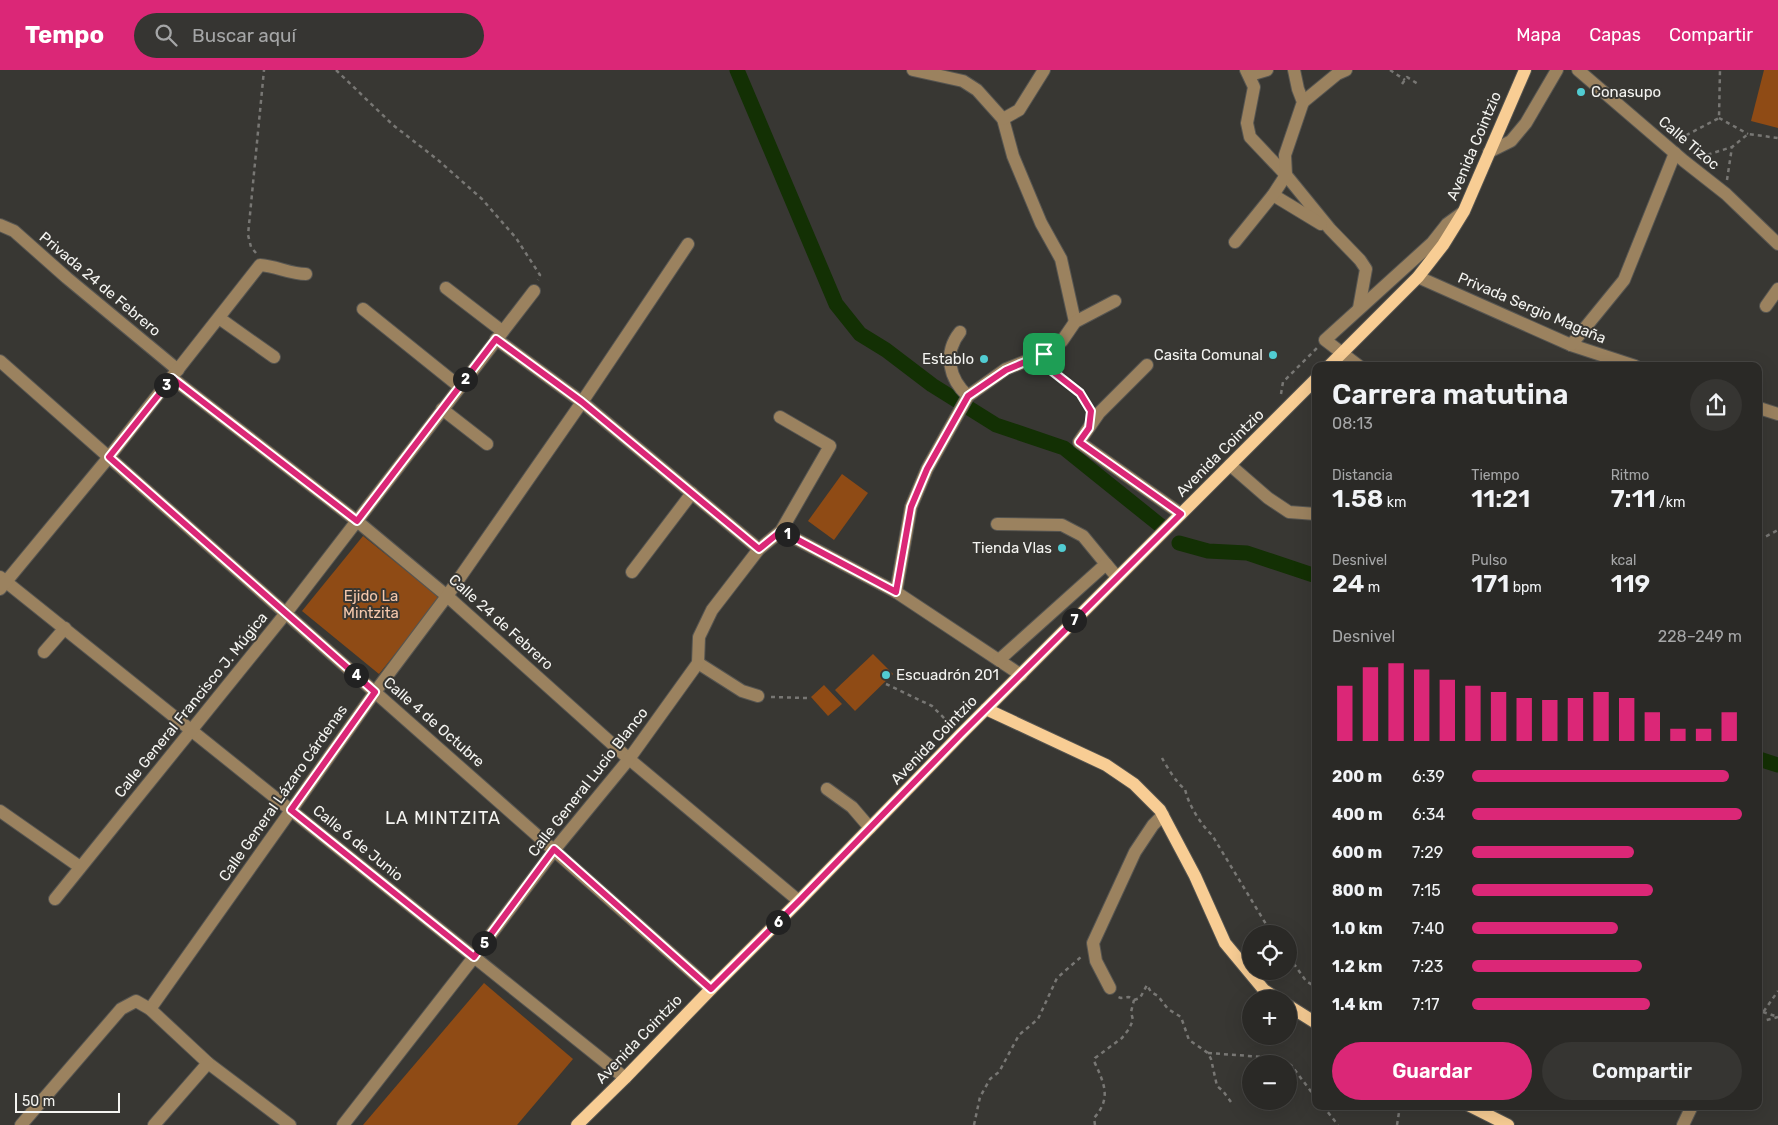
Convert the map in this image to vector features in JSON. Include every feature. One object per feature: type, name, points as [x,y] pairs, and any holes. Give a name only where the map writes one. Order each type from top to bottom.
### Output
[{"type":"main road","name":"Avenida Cointzio","points":[[1333,362],[1418,277],[1442,245],[1464,211],[1524,71]]},
{"type":"main road","name":"Avenida Cointzio","points":[[577,1125],[1020,674],[1312,383]]},
{"type":"main road","points":[[986,709],[1106,765],[1134,784],[1160,810],[1195,876],[1225,943],[1264,990]]},
{"type":"main road","points":[[1297,1011],[1312,1020]]},
{"type":"main road","points":[[1478,1110],[1508,1125]]},
{"type":"street","points":[[913,70],[963,81],[977,90],[1004,119],[1013,156],[1041,223],[1061,259],[1075,322]]},
{"type":"street","points":[[1004,119],[1019,110],[1044,70]]},
{"type":"street","points":[[1267,70],[1248,73],[1254,87],[1247,123],[1250,137],[1286,175],[1330,229],[1366,268],[1359,308]]},
{"type":"street","points":[[1294,70],[1303,102]]},
{"type":"street","points":[[1235,242],[1273,195],[1286,175],[1285,155],[1303,102],[1337,74],[1346,70]]},
{"type":"street","points":[[1489,152],[1511,141],[1526,123],[1558,70]]},
{"type":"street","name":"Calle Tizoc","points":[[1578,70],[1726,194],[1778,244]]},
{"type":"street","points":[[1571,345],[1624,280],[1675,153]]},
{"type":"street","points":[[1273,195],[1330,229]]},
{"type":"street","points":[[1353,362],[1325,340],[1432,243],[1447,224],[1464,211]]},
{"type":"street","name":"Privada 24 de Febrero","points":[[0,224],[14,231],[175,374]]},
{"type":"street","name":"Calle General Lázaro Cárdenas","points":[[150,1009],[375,692],[447,596],[582,402],[688,244]]},
{"type":"street","points":[[2,582],[109,457],[260,265],[296,274],[306,274]]},
{"type":"street","name":"Privada Sergio Magaña","points":[[1418,277],[1571,345],[1623,362]]},
{"type":"street","points":[[446,288],[499,335],[759,549]]},
{"type":"street","points":[[1766,306],[1778,289]]},
{"type":"street","name":"Calle General Francisco J. Múgica","points":[[55,899],[286,613],[534,291]]},
{"type":"street","points":[[896,592],[911,507],[927,469],[966,401],[1006,370],[1044,354],[1062,341],[1075,322],[1115,302]]},
{"type":"street","points":[[363,309],[460,387]]},
{"type":"street","points":[[219,318],[274,357]]},
{"type":"street","points":[[960,332],[955,339],[951,352],[950,371],[966,401]]},
{"type":"street","name":"Calle 4 de Octubre","points":[[0,361],[711,989]]},
{"type":"street","points":[[1147,365],[1099,412],[1079,442],[1181,514]]},
{"type":"street","name":"Calle 24 de Febrero","points":[[175,374],[447,596],[629,759],[799,901]]},
{"type":"street","points":[[442,409],[487,444]]},
{"type":"street","points":[[1762,409],[1778,414]]},
{"type":"street","points":[[758,696],[742,691],[698,663],[699,637],[712,610],[759,549],[781,531],[830,446],[780,417]]},
{"type":"street","points":[[1230,465],[1268,498],[1288,512],[1312,514]]},
{"type":"street","points":[[632,572],[692,493]]},
{"type":"street","points":[[997,524],[1062,525],[1083,536],[1117,577]]},
{"type":"street","points":[[781,531],[896,592],[1020,674]]},
{"type":"street","points":[[999,660],[1106,564]]},
{"type":"street","name":"Calle 6 de Junio","points":[[2,582],[65,628],[625,1078]]},
{"type":"street","points":[[44,652],[65,628]]},
{"type":"street","name":"Calle General Lucio Blanco","points":[[343,1125],[474,957],[554,849],[629,759],[698,663]]},
{"type":"street","points":[[827,789],[852,807],[870,828]]},
{"type":"street","points":[[0,810],[80,867]]},
{"type":"street","points":[[1110,988],[1096,961],[1093,944],[1134,852],[1153,825],[1163,815]]},
{"type":"street","points":[[21,1125],[121,1009],[136,1001],[150,1009],[208,1063],[290,1125]]},
{"type":"street","points":[[154,1125],[208,1063]]},
{"type":"street","points":[[1683,1125],[1690,1110]]},
{"type":"path","points":[[260,265],[258,254],[251,247],[248,235],[264,70]]},
{"type":"path","points":[[336,70],[393,125],[438,160],[482,199],[516,238],[540,275],[534,291]]},
{"type":"path","points":[[1390,70],[1405,80]]},
{"type":"path","points":[[1719,118],[1720,70]]},
{"type":"path","points":[[1402,84],[1407,77],[1418,84]]},
{"type":"path","points":[[1675,153],[1719,118]]},
{"type":"path","points":[[1719,118],[1748,134],[1778,138]]},
{"type":"path","points":[[1675,153],[1732,147],[1748,134]]},
{"type":"path","points":[[1726,194],[1732,147]]},
{"type":"path","points":[[1288,407],[1281,394],[1283,382],[1325,340]]},
{"type":"path","points":[[1044,354],[1052,371],[1080,393],[1088,405],[1091,411],[1089,428]]},
{"type":"path","points":[[1762,538],[1778,530]]},
{"type":"path","points":[[886,684],[932,706],[961,734]]},
{"type":"path","points":[[758,696],[807,698]]},
{"type":"path","points":[[1162,758],[1179,785],[1184,789],[1203,827],[1212,835],[1267,925]]},
{"type":"path","points":[[974,1125],[980,1097],[990,1079],[999,1072],[1019,1035],[1038,1019],[1057,978],[1093,944]]},
{"type":"path","points":[[1297,968],[1306,981],[1312,985]]},
{"type":"path","points":[[1110,988],[1121,998],[1129,997],[1134,1000],[1140,998],[1147,985],[1151,992],[1158,996],[1168,1009],[1181,1017],[1189,1040],[1208,1053],[1217,1086],[1231,1102]]},
{"type":"path","points":[[1777,1017],[1763,1012],[1778,991]]},
{"type":"path","points":[[1095,1125],[1094,1118],[1105,1102],[1104,1085],[1094,1061],[1095,1058],[1122,1038],[1129,1029],[1133,1020],[1131,1012],[1134,1000]]},
{"type":"path","points":[[1762,1021],[1777,1017]]},
{"type":"path","points":[[1208,1053],[1242,1055]]},
{"type":"path","points":[[1297,1072],[1312,1092]]},
{"type":"path","points":[[1326,1110],[1338,1125]]},
{"type":"path","points":[[1397,1125],[1399,1110]]},
{"type":"green space","points":[[1764,70],[1778,70],[1778,128],[1751,121]]},
{"type":"green space","points":[[842,474],[868,493],[834,540],[808,521]]},
{"type":"green space","name":"Ejido La Mintzita","points":[[363,536],[440,598],[379,674],[302,611]]},
{"type":"green space","points":[[873,654],[893,674],[855,711],[835,690]]},
{"type":"green space","points":[[824,685],[842,704],[828,716],[811,697]]},
{"type":"green space","points":[[484,983],[573,1059],[517,1125],[363,1125]]},
{"type":"waterway","points":[[737,70],[836,304],[860,334],[886,350],[932,385],[996,425],[1064,448],[1161,526]]},
{"type":"waterway","points":[[1179,543],[1208,551],[1247,553],[1312,575]]},
{"type":"waterway","points":[[1762,760],[1778,765]]},
{"type":"place","name":"Conasupo","points":[[1581,92]]},
{"type":"place","name":"Casita Comunal","points":[[1273,355]]},
{"type":"place","name":"Establo","points":[[984,359]]},
{"type":"place","name":"Tienda Vlas","points":[[1062,548]]},
{"type":"place","name":"Escuadrón 201","points":[[886,675]]},
{"type":"district","name":"LA MINTZITA","points":[[443,818]]},
{"type":"route","points":[[496,339],[582,402],[759,549],[781,531],[896,592],[911,507],[927,469],[963,408],[968,396],[1006,370],[1044,354],[1052,371],[1080,393],[1091,411],[1089,428],[1079,442],[1181,514],[961,734],[711,989],[554,849],[474,957],[291,810],[375,692],[109,457],[172,378],[357,521],[496,339]]}]
